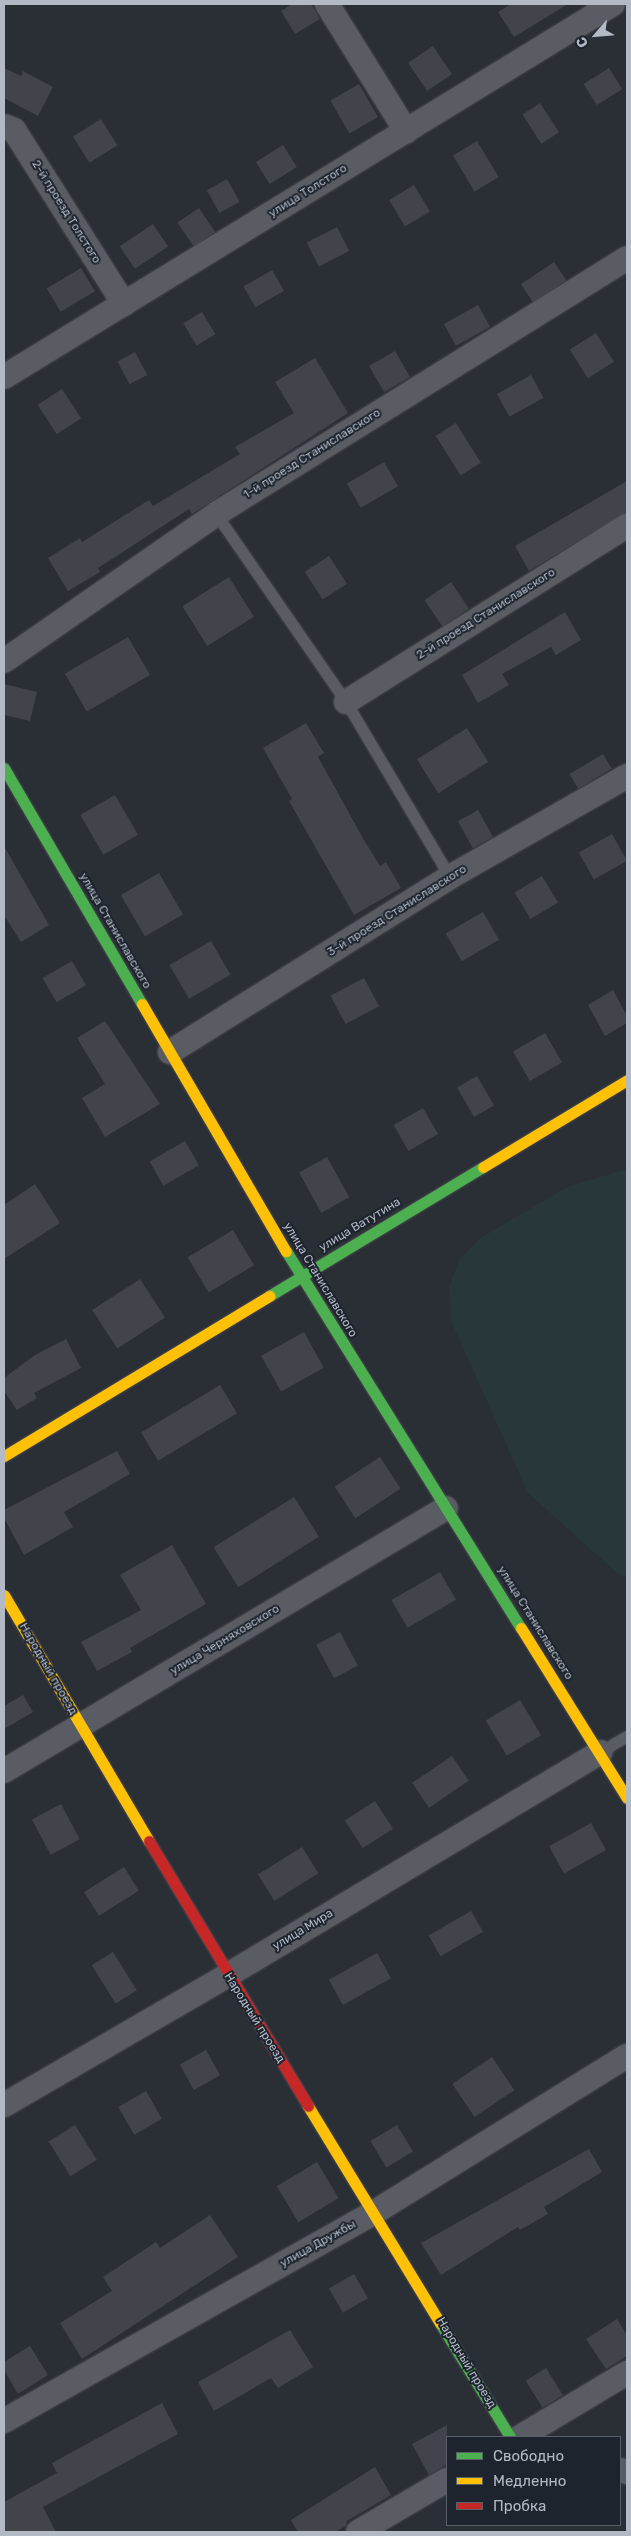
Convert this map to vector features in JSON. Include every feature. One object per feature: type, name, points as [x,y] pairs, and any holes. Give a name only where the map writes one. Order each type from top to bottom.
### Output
[{"type":"street","points":[[328,4],[406,130]]},
{"type":"street","name":"улица Толстого","points":[[4,378],[613,4]]},
{"type":"street","name":"2-й проезд Толстого","points":[[4,126],[14,130],[124,304]]},
{"type":"street","name":"1-й проезд Станиславского","points":[[4,661],[216,514],[627,258]]},
{"type":"street","name":"2-й проезд Станиславского","points":[[346,702],[627,526]]},
{"type":"street","name":"улица Станиславского","points":[[4,768],[301,1277],[600,1752],[627,1798]]},
{"type":"street","name":"3-й проезд Станиславского","points":[[170,1052],[450,878],[627,776]]},
{"type":"street","name":"улица Ватутина","points":[[4,1456],[627,1080]]},
{"type":"street","name":"улица Черняховского","points":[[4,1771],[446,1508]]},
{"type":"street","name":"Народный проезд","points":[[4,1595],[228,1975],[375,2212],[509,2436]]},
{"type":"street","name":"улица Мира","points":[[4,2105],[228,1975],[600,1752]]},
{"type":"street","name":"улица Дружбы","points":[[4,2421],[375,2212],[627,2056]]},
{"type":"street","points":[[522,2436],[627,2373]]},
{"type":"street","points":[[358,2532],[446,2481]]},
{"type":"lane","points":[[216,514],[346,702],[450,878]]},
{"type":"lane","points":[[600,1752],[627,1736]]},
{"type":"shaded area","points":[[627,1169],[627,1578],[618,1574],[528,1493],[451,1321],[449,1287],[460,1258],[482,1237],[569,1186]]},
{"type":"building","points":[[292,4],[311,4],[320,19],[295,34],[281,11]]},
{"type":"building","points":[[511,4],[568,4],[514,37],[498,12]]},
{"type":"building","points":[[433,46],[452,74],[427,91],[408,63]]},
{"type":"building","points":[[4,68],[21,76],[23,71],[53,87],[38,116],[4,98]]},
{"type":"building","points":[[609,68],[622,89],[597,105],[584,84]]},
{"type":"building","points":[[359,84],[378,117],[349,133],[330,100]]},
{"type":"building","points":[[540,103],[559,132],[541,144],[522,114]]},
{"type":"building","points":[[101,119],[117,145],[89,163],[73,136]]},
{"type":"building","points":[[477,141],[499,177],[475,191],[453,155]]},
{"type":"building","points":[[283,145],[297,167],[270,184],[256,162]]},
{"type":"building","points":[[227,179],[240,202],[219,213],[207,190]]},
{"type":"building","points":[[414,185],[430,212],[405,227],[389,200]]},
{"type":"building","points":[[199,208],[215,232],[194,247],[177,223]]},
{"type":"building","points":[[153,224],[168,246],[135,269],[120,246]]},
{"type":"building","points":[[337,227],[349,251],[319,266],[307,242]]},
{"type":"building","points":[[554,262],[566,280],[533,303],[521,284]]},
{"type":"building","points":[[81,268],[95,291],[61,312],[47,289]]},
{"type":"building","points":[[272,270],[284,291],[255,307],[243,286]]},
{"type":"building","points":[[478,305],[490,327],[456,346],[444,324]]},
{"type":"building","points":[[202,312],[215,334],[197,346],[183,323]]},
{"type":"building","points":[[596,333],[614,362],[588,378],[570,349]]},
{"type":"building","points":[[395,351],[410,377],[384,392],[369,366]]},
{"type":"building","points":[[135,352],[147,375],[130,384],[117,361]]},
{"type":"building","points":[[315,358],[348,413],[192,514],[189,509],[98,568],[100,572],[68,591],[48,558],[80,538],[82,542],[149,500],[153,506],[240,454],[235,447],[294,413],[275,382]]},
{"type":"building","points":[[531,375],[544,398],[509,417],[497,394]]},
{"type":"building","points":[[62,389],[81,418],[57,434],[38,405]]},
{"type":"building","points":[[456,423],[481,463],[461,476],[436,436]]},
{"type":"building","points":[[384,462],[398,486],[361,508],[347,483]]},
{"type":"building","points":[[627,481],[627,512],[529,571],[515,546]]},
{"type":"building","points":[[329,556],[347,584],[323,599],[305,572]]},
{"type":"building","points":[[229,577],[254,617],[207,646],[182,606]]},
{"type":"building","points":[[451,582],[469,609],[442,626],[424,600]]},
{"type":"building","points":[[565,612],[581,640],[556,655],[551,647],[502,674],[509,685],[478,703],[462,675]]},
{"type":"building","points":[[128,637],[150,675],[87,712],[65,674]]},
{"type":"building","points":[[4,684],[37,692],[30,721],[4,715]]},
{"type":"building","points":[[306,723],[324,753],[318,757],[364,840],[380,866],[386,862],[401,888],[354,915],[289,801],[292,799],[263,748]]},
{"type":"building","points":[[467,728],[488,762],[438,793],[417,759]]},
{"type":"building","points":[[603,754],[612,769],[578,789],[570,774]]},
{"type":"building","points":[[115,795],[138,835],[103,855],[80,815]]},
{"type":"building","points":[[478,810],[493,837],[473,848],[458,821]]},
{"type":"building","points":[[612,834],[627,861],[594,880],[579,852]]},
{"type":"building","points":[[4,846],[49,925],[21,942],[4,915]]},
{"type":"building","points":[[159,873],[183,915],[145,937],[121,895]]},
{"type":"building","points":[[542,876],[558,903],[531,919],[515,892]]},
{"type":"building","points":[[483,912],[499,940],[462,961],[446,934]]},
{"type":"building","points":[[211,941],[230,975],[189,999],[169,965]]},
{"type":"building","points":[[72,961],[86,985],[57,1002],[43,978]]},
{"type":"building","points":[[364,978],[379,1006],[345,1024],[330,996]]},
{"type":"building","points":[[613,990],[627,1016],[627,1023],[605,1036],[588,1005]]},
{"type":"building","points":[[105,1021],[160,1104],[105,1137],[82,1098],[105,1084],[77,1038]]},
{"type":"building","points":[[545,1033],[562,1062],[530,1081],[513,1052]]},
{"type":"building","points":[[477,1076],[494,1105],[474,1117],[457,1088]]},
{"type":"building","points":[[423,1108],[438,1134],[409,1151],[394,1125]]},
{"type":"building","points":[[185,1141],[199,1165],[163,1186],[149,1162]]},
{"type":"building","points":[[327,1157],[349,1197],[321,1213],[299,1173]]},
{"type":"building","points":[[35,1184],[60,1223],[4,1259],[4,1205]]},
{"type":"building","points":[[233,1230],[254,1265],[209,1292],[188,1257]]},
{"type":"building","points":[[140,1279],[165,1318],[117,1349],[92,1310]]},
{"type":"building","points":[[304,1332],[324,1368],[281,1392],[261,1356]]},
{"type":"building","points":[[66,1339],[81,1368],[34,1393],[37,1398],[17,1410],[4,1391],[4,1378],[35,1355]]},
{"type":"building","points":[[220,1385],[237,1413],[158,1461],[141,1432]]},
{"type":"building","points":[[117,1451],[130,1474],[64,1512],[73,1527],[24,1555],[4,1518],[4,1510]]},
{"type":"building","points":[[380,1457],[401,1489],[355,1518],[335,1486]]},
{"type":"building","points":[[294,1497],[319,1537],[238,1587],[213,1547]]},
{"type":"building","points":[[172,1545],[206,1604],[130,1648],[132,1652],[97,1671],[81,1642],[141,1610],[120,1575]]},
{"type":"building","points":[[440,1572],[456,1600],[408,1628],[392,1600]]},
{"type":"building","points":[[340,1632],[358,1666],[334,1678],[316,1645]]},
{"type":"building","points":[[23,1695],[33,1712],[4,1729],[4,1706]]},
{"type":"building","points":[[520,1700],[541,1735],[507,1756],[486,1721]]},
{"type":"building","points":[[452,1756],[469,1781],[429,1808],[412,1783]]},
{"type":"building","points":[[375,1801],[393,1829],[363,1848],[345,1821]]},
{"type":"building","points":[[61,1804],[80,1839],[51,1855],[32,1819]]},
{"type":"building","points":[[591,1823],[606,1850],[564,1873],[549,1846]]},
{"type":"building","points":[[302,1847],[318,1873],[274,1901],[258,1875]]},
{"type":"building","points":[[124,1867],[139,1891],[99,1916],[84,1892]]},
{"type":"building","points":[[471,1911],[483,1932],[441,1956],[429,1935]]},
{"type":"building","points":[[113,1952],[137,1990],[116,2003],[92,1965]]},
{"type":"building","points":[[377,1953],[391,1978],[343,2005],[329,1980]]},
{"type":"building","points":[[206,2050],[220,2075],[194,2090],[180,2065]]},
{"type":"building","points":[[492,2057],[514,2090],[475,2117],[452,2084]]},
{"type":"building","points":[[146,2091],[162,2119],[134,2135],[118,2107]]},
{"type":"building","points":[[75,2125],[97,2160],[70,2176],[49,2141]]},
{"type":"building","points":[[397,2125],[413,2152],[386,2168],[370,2141]]},
{"type":"building","points":[[589,2149],[602,2172],[544,2207],[548,2214],[520,2230],[518,2227],[441,2275],[421,2243]]},
{"type":"building","points":[[317,2162],[339,2198],[298,2222],[277,2186]]},
{"type":"building","points":[[210,2215],[238,2257],[82,2359],[60,2323],[112,2291],[103,2277],[156,2242],[160,2248]]},
{"type":"building","points":[[354,2274],[368,2298],[343,2313],[329,2288]]},
{"type":"building","points":[[617,2319],[627,2335],[627,2356],[606,2369],[586,2339]]},
{"type":"building","points":[[290,2330],[313,2367],[278,2388],[271,2378],[214,2411],[198,2382]]},
{"type":"building","points":[[30,2346],[48,2375],[18,2394],[4,2370],[4,2362]]},
{"type":"building","points":[[546,2368],[563,2395],[543,2408],[526,2381]]},
{"type":"building","points":[[162,2403],[178,2434],[43,2507],[56,2532],[4,2532],[4,2502],[57,2473],[52,2463]]},
{"type":"building","points":[[447,2425],[446,2465],[429,2475],[412,2444]]},
{"type":"building","points":[[375,2467],[391,2495],[347,2521],[346,2526],[335,2532],[298,2532],[291,2520]]},
{"type":"traffic: fast","points":[[4,768],[142,1004]]},
{"type":"traffic: fast","points":[[269,1296],[483,1167]]},
{"type":"traffic: fast","points":[[286,1251],[521,1628]]},
{"type":"traffic: fast","points":[[440,2323],[509,2436]]},
{"type":"traffic: slow","points":[[142,1004],[286,1251]]},
{"type":"traffic: slow","points":[[483,1167],[627,1080]]},
{"type":"traffic: slow","points":[[4,1456],[269,1296]]},
{"type":"traffic: slow","points":[[4,1595],[149,1841]]},
{"type":"traffic: slow","points":[[521,1628],[627,1798]]},
{"type":"traffic: slow","points":[[308,2106],[440,2323]]},
{"type":"traffic: jam","points":[[149,1841],[308,2106]]}]
